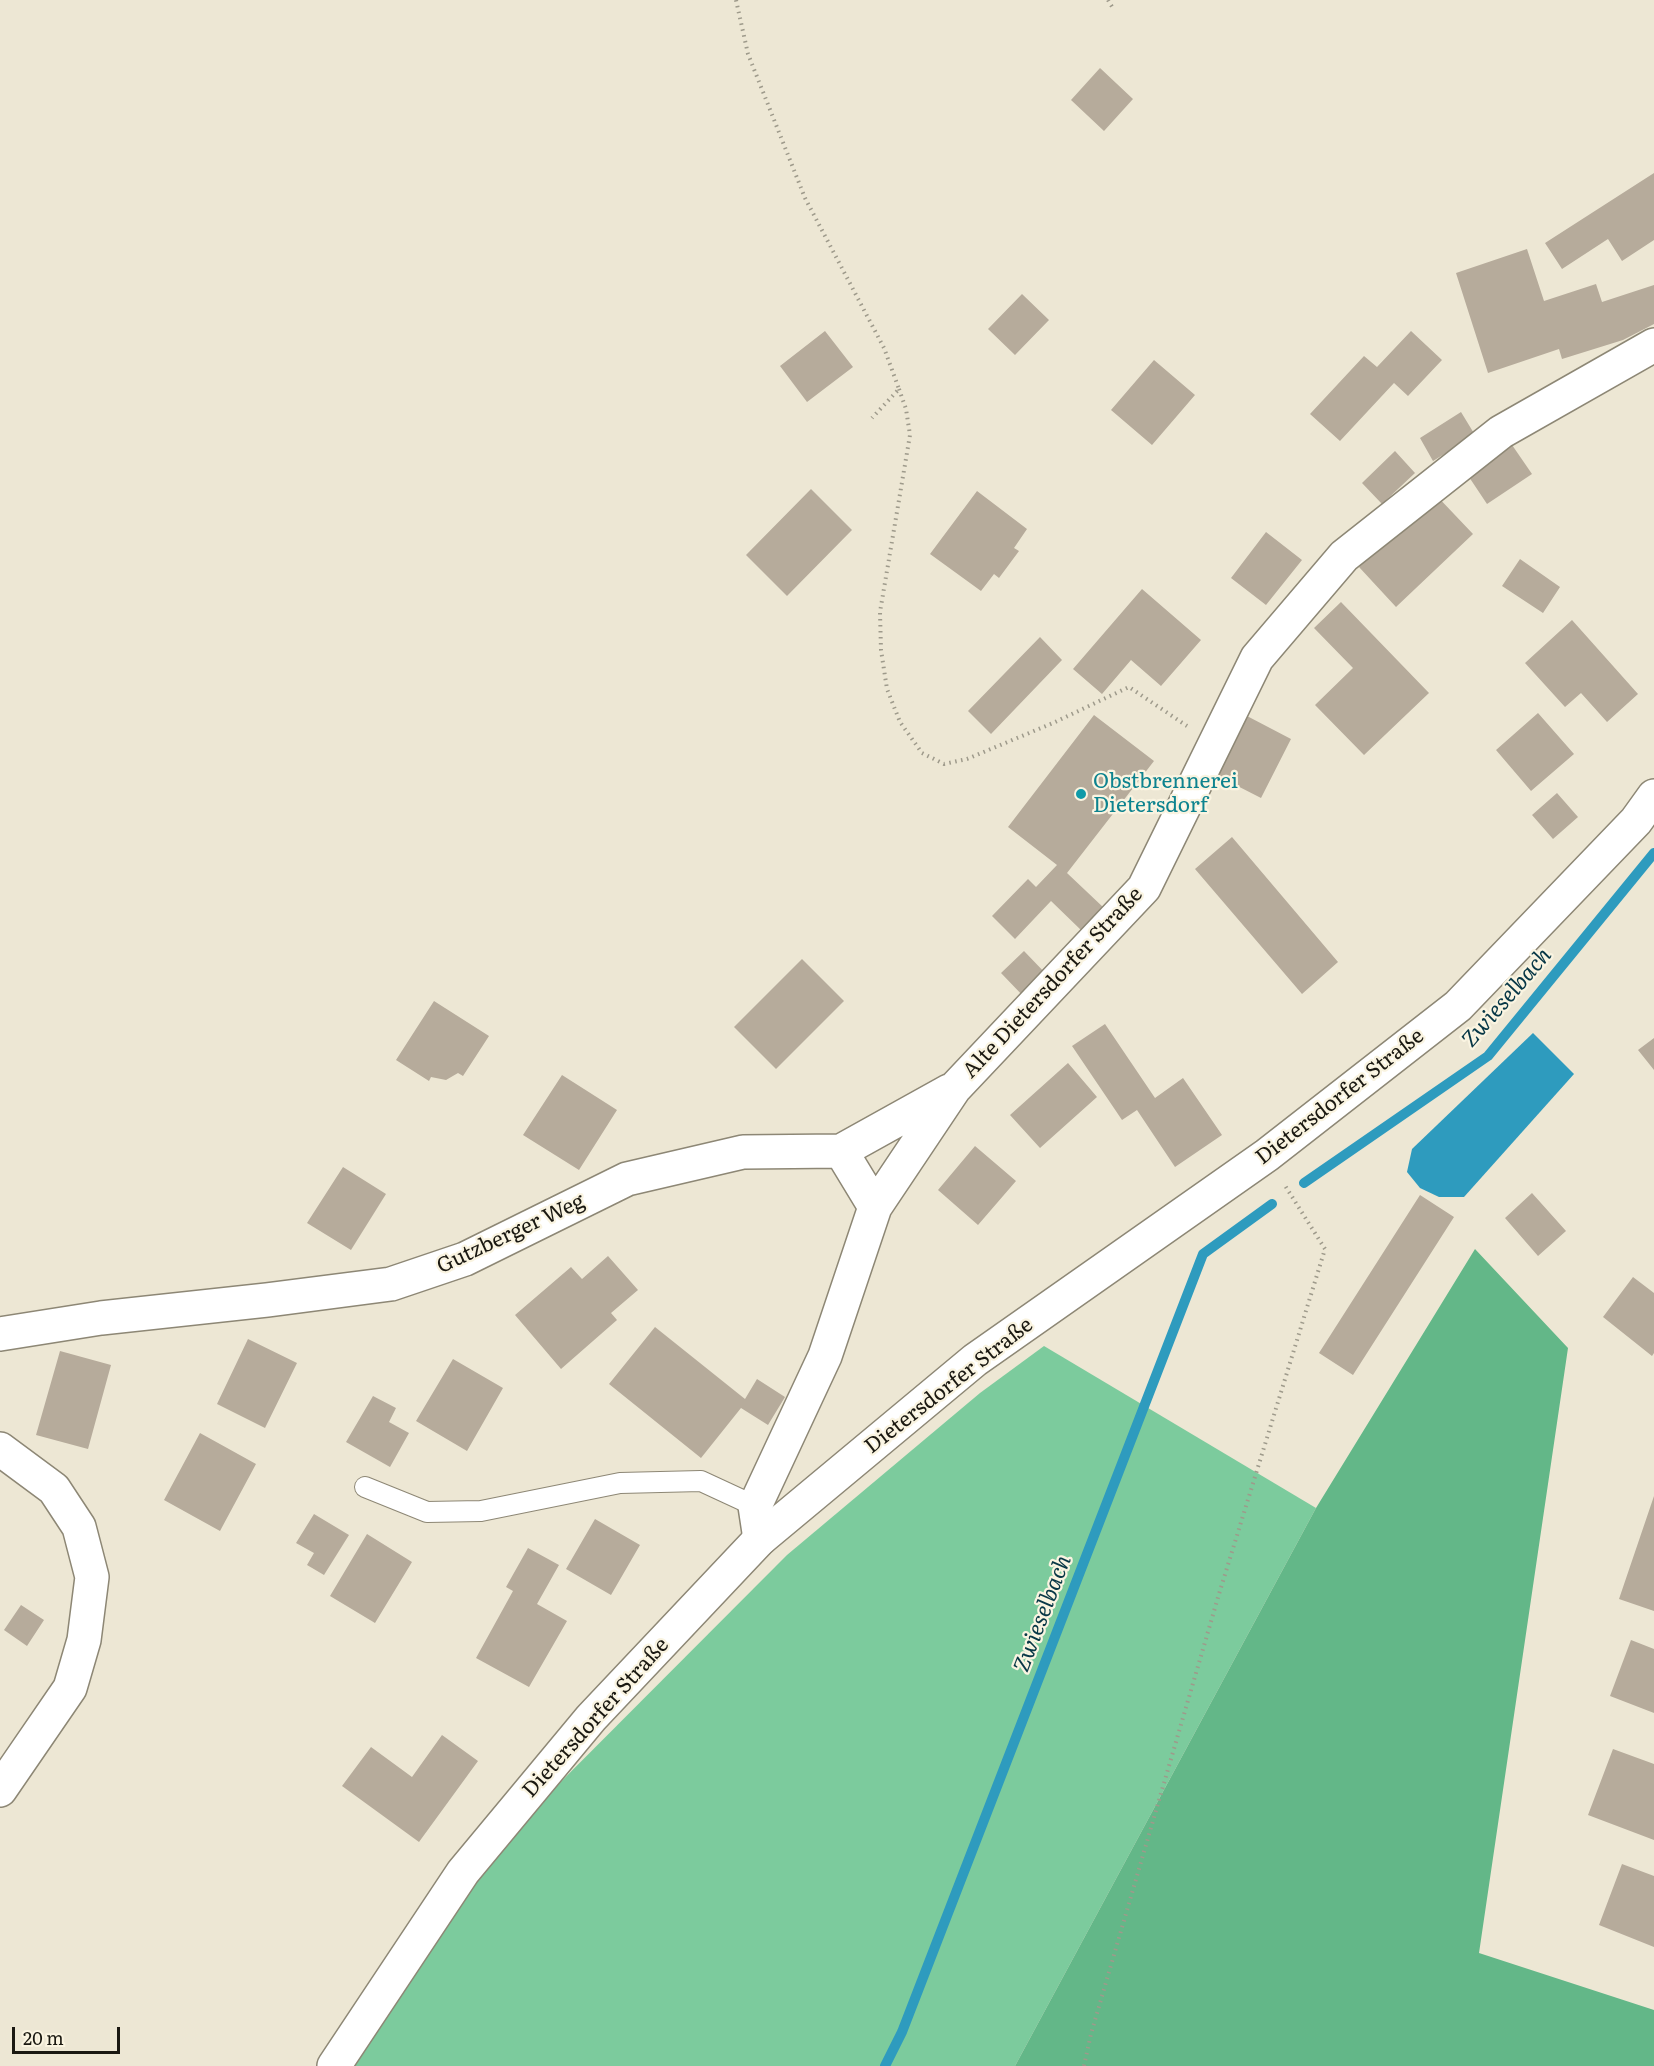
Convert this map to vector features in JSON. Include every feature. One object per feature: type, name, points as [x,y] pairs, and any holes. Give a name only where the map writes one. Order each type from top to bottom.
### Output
[{"type":"street","name":"Alte Dietersdorfer Straße","points":[[755,1506],[825,1356],[875,1207],[954,1089],[1144,888],[1257,658],[1344,556],[1501,432],[1654,345]]},
{"type":"street","name":"Dietersdorfer Straße","points":[[334,2066],[464,1872],[591,1718],[760,1539],[975,1360],[1267,1155],[1458,1006],[1636,821],[1654,796]]},
{"type":"street","name":"Gutzberger Weg","points":[[0,1334],[101,1318],[391,1284],[465,1259],[627,1179],[742,1152],[841,1151],[954,1089]]},
{"type":"street","points":[[841,1151],[875,1207]]},
{"type":"street","points":[[0,1449],[54,1490],[79,1527],[92,1577],[84,1640],[70,1688],[0,1790]]},
{"type":"street","points":[[755,1506],[760,1539]]},
{"type":"lane","points":[[365,1487],[427,1512],[481,1511],[620,1483],[701,1481],[755,1506]]},
{"type":"path","points":[[736,0],[748,54],[805,198],[884,348],[906,409],[910,435],[880,612],[881,650],[887,689],[900,722],[922,753],[944,764],[967,759],[1053,723],[1129,687],[1215,745]]},
{"type":"path","points":[[1108,0],[1114,10]]},
{"type":"path","points":[[872,418],[899,389]]},
{"type":"path","points":[[1084,2066],[1094,2022],[1219,1594],[1325,1249],[1267,1155]]},
{"type":"green space","points":[[1475,1249],[1568,1348],[1479,1953],[1654,2010],[1654,2066],[1015,2066],[1316,1508]]},
{"type":"green space","points":[[1044,1346],[1316,1508],[1015,2066],[320,2066],[422,1921],[787,1555],[980,1393]]},
{"type":"water","points":[[1533,1033],[1574,1074],[1464,1197],[1439,1197],[1420,1188],[1407,1172],[1412,1149]]},
{"type":"building","points":[[1100,68],[1133,99],[1104,131],[1071,100]]},
{"type":"building","points":[[1654,173],[1654,240],[1622,261],[1608,239],[1562,269],[1545,243]]},
{"type":"building","points":[[1527,249],[1544,301],[1596,284],[1602,302],[1654,285],[1654,324],[1623,340],[1562,359],[1559,349],[1488,373],[1456,273]]},
{"type":"building","points":[[1022,294],[1049,320],[1015,355],[988,329]]},
{"type":"building","points":[[825,331],[853,367],[807,402],[780,366]]},
{"type":"building","points":[[1411,331],[1442,360],[1408,396],[1394,383],[1340,441],[1310,414],[1364,356],[1377,367]]},
{"type":"building","points":[[1154,360],[1195,395],[1152,445],[1111,410]]},
{"type":"building","points":[[1461,412],[1475,435],[1433,461],[1420,438]]},
{"type":"building","points":[[1510,442],[1532,474],[1487,504],[1465,471]]},
{"type":"building","points":[[1395,451],[1415,473],[1382,504],[1362,483]]},
{"type":"building","points":[[811,489],[852,530],[787,596],[746,555]]},
{"type":"building","points":[[977,491],[1027,529],[1014,548],[1019,551],[999,578],[994,574],[981,591],[930,554]]},
{"type":"building","points":[[1435,494],[1473,534],[1396,607],[1359,567]]},
{"type":"building","points":[[1266,532],[1302,560],[1266,605],[1231,578]]},
{"type":"building","points":[[1520,559],[1560,587],[1543,613],[1502,586]]},
{"type":"building","points":[[1142,589],[1201,640],[1161,686],[1131,660],[1102,694],[1073,669]]},
{"type":"building","points":[[1341,602],[1429,693],[1364,755],[1315,705],[1353,668],[1314,628]]},
{"type":"building","points":[[1572,620],[1638,694],[1607,722],[1581,693],[1565,707],[1525,663]]},
{"type":"building","points":[[1040,637],[1062,660],[991,734],[968,711]]},
{"type":"building","points":[[1538,713],[1574,754],[1531,791],[1496,750]]},
{"type":"building","name":"Obstbrennerei Dietersdorf","points":[[1094,715],[1154,761],[1067,873],[1104,908],[1082,931],[1051,901],[1015,939],[992,916],[1028,879],[1036,887],[1057,865],[1008,827]]},
{"type":"building","points":[[1247,716],[1291,739],[1261,798],[1216,775]]},
{"type":"building","points":[[1557,793],[1578,817],[1553,839],[1532,815]]},
{"type":"building","points":[[1232,837],[1338,962],[1302,994],[1195,869]]},
{"type":"building","points":[[1024,951],[1049,977],[1026,999],[1001,973]]},
{"type":"building","points":[[802,959],[844,1001],[776,1069],[734,1027]]},
{"type":"building","points":[[434,1001],[489,1036],[463,1076],[458,1073],[446,1080],[431,1077],[429,1081],[396,1060]]},
{"type":"building","points":[[1105,1024],[1155,1098],[1183,1078],[1222,1135],[1175,1167],[1137,1110],[1122,1120],[1072,1046]]},
{"type":"building","points":[[1654,1038],[1654,1070],[1638,1050]]},
{"type":"building","points":[[1068,1063],[1097,1097],[1040,1148],[1010,1115]]},
{"type":"building","points":[[562,1075],[617,1110],[579,1170],[523,1135]]},
{"type":"building","points":[[975,1146],[1016,1181],[978,1225],[938,1190]]},
{"type":"building","points":[[343,1167],[386,1194],[351,1250],[307,1223]]},
{"type":"building","points":[[1532,1193],[1566,1231],[1538,1256],[1505,1218]]},
{"type":"building","points":[[1420,1195],[1454,1217],[1353,1375],[1319,1353]]},
{"type":"building","points":[[608,1256],[638,1290],[611,1313],[617,1320],[561,1369],[515,1315],[571,1267],[582,1279]]},
{"type":"building","points":[[1633,1277],[1654,1293],[1654,1353],[1652,1356],[1603,1317]]},
{"type":"building","points":[[655,1327],[745,1399],[757,1379],[785,1397],[768,1425],[741,1408],[701,1458],[609,1384]]},
{"type":"building","points":[[248,1339],[297,1363],[265,1428],[217,1404]]},
{"type":"building","points":[[60,1351],[111,1365],[88,1449],[36,1435]]},
{"type":"building","points":[[453,1359],[503,1388],[467,1451],[416,1421]]},
{"type":"building","points":[[373,1396],[396,1408],[389,1422],[409,1433],[390,1467],[346,1442]]},
{"type":"building","points":[[200,1433],[256,1464],[220,1531],[164,1500]]},
{"type":"building","points":[[1654,1496],[1654,1611],[1619,1599]]},
{"type":"building","points":[[314,1514],[349,1535],[324,1575],[307,1565],[314,1553],[296,1543]]},
{"type":"building","points":[[595,1519],[640,1545],[611,1595],[566,1569]]},
{"type":"building","points":[[367,1534],[412,1562],[375,1623],[330,1596]]},
{"type":"building","points":[[528,1548],[559,1565],[537,1604],[567,1621],[529,1687],[476,1658],[513,1591],[506,1587]]},
{"type":"building","points":[[21,1605],[44,1620],[27,1646],[4,1630]]},
{"type":"building","points":[[1631,1640],[1654,1649],[1654,1713],[1610,1696]]},
{"type":"building","points":[[442,1735],[478,1761],[419,1842],[342,1786],[371,1747],[412,1777]]},
{"type":"building","points":[[1613,1749],[1654,1764],[1654,1840],[1588,1815]]},
{"type":"building","points":[[1622,1864],[1654,1876],[1654,1947],[1599,1925]]},
{"type":"waterway","name":"Zwieselbach","points":[[1304,1183],[1488,1056],[1654,853]]},
{"type":"waterway","name":"Zwieselbach","points":[[885,2066],[902,2032],[1203,1254],[1272,1204]]},
{"type":"place","name":"Obstbrennerei Dietersdorf","points":[[1081,794]]}]
